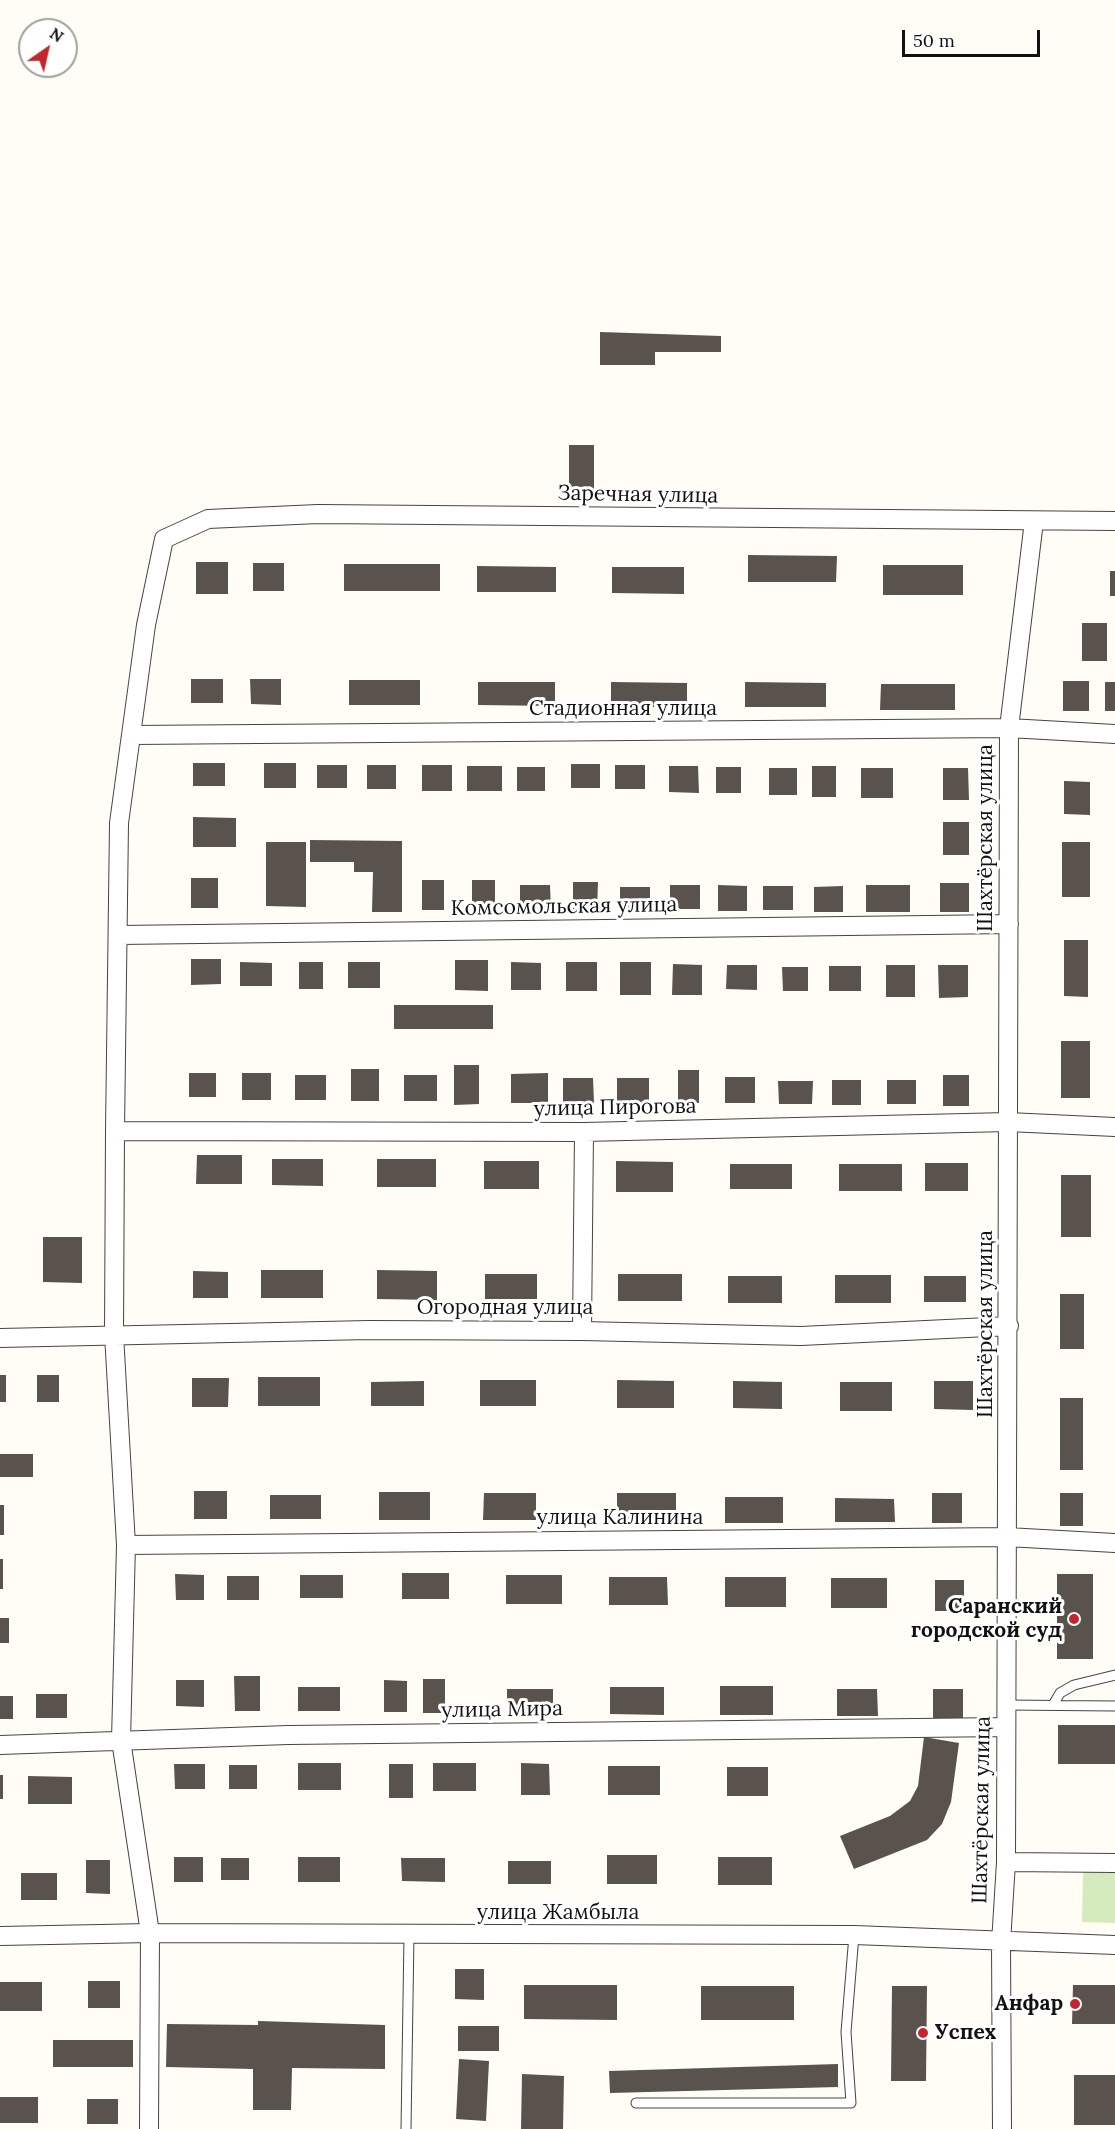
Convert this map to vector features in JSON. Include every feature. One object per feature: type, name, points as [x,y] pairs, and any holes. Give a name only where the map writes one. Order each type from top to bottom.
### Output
[{"type":"street","name":"Заречная улица","points":[[132,735],[146,625],[164,539],[208,519],[318,514],[1115,521]]},
{"type":"street","name":"Шахтёрская улица","points":[[1002,2129],[1001,1943],[1006,1862],[1009,1326],[1009,728],[1034,521]]},
{"type":"street","name":"Стадионная улица","points":[[132,735],[1009,728],[1115,734]]},
{"type":"street","points":[[132,735],[119,823],[114,1334],[126,1545],[121,1740],[150,1933],[149,2129]]},
{"type":"street","name":"Комсомольская улица","points":[[119,935],[1009,924]]},
{"type":"street","name":"улица Пирогова","points":[[115,1131],[584,1132],[1008,1122],[1115,1127]]},
{"type":"street","points":[[582,1330],[584,1132]]},
{"type":"street","name":"Огородная улица","points":[[0,1338],[114,1334],[582,1330],[801,1336],[1009,1326]]},
{"type":"street","name":"улица Калинина","points":[[126,1545],[1007,1537],[1115,1543]]},
{"type":"street","name":"улица Мира","points":[[0,1745],[288,1735],[1006,1727]]},
{"type":"street","points":[[1006,1862],[1115,1863]]},
{"type":"street","name":"улица Жамбыла","points":[[0,1936],[150,1933],[854,1935],[1001,1943],[1115,1945]]},
{"type":"lane","points":[[1053,1705],[1060,1692],[1074,1685],[1115,1675]]},
{"type":"lane","points":[[1006,1705],[1115,1706]]},
{"type":"lane","points":[[406,2129],[409,1935]]},
{"type":"lane","points":[[636,2103],[851,2103],[846,2032],[854,1935]]},
{"type":"green space","points":[[1083,1872],[1115,1873],[1115,1923],[1082,1922]]},
{"type":"building","points":[[600,332],[721,336],[721,352],[655,352],[655,365],[600,365]]},
{"type":"building","points":[[569,445],[594,445],[594,495],[569,495]]},
{"type":"building","points":[[748,555],[837,556],[836,582],[748,582]]},
{"type":"building","points":[[196,562],[228,562],[228,594],[196,594]]},
{"type":"building","points":[[253,563],[284,563],[284,591],[253,591]]},
{"type":"building","points":[[344,564],[440,564],[440,591],[344,591]]},
{"type":"building","points":[[883,565],[963,565],[963,595],[883,595]]},
{"type":"building","points":[[477,566],[556,567],[556,592],[477,592]]},
{"type":"building","points":[[612,567],[684,567],[684,594],[612,593]]},
{"type":"building","points":[[1110,571],[1115,571],[1115,596],[1110,596]]},
{"type":"building","points":[[1082,623],[1107,623],[1107,661],[1082,661]]},
{"type":"building","points":[[191,679],[223,679],[223,703],[191,703]]},
{"type":"building","points":[[250,679],[281,679],[281,705],[251,704]]},
{"type":"building","points":[[349,680],[420,680],[420,705],[349,705]]},
{"type":"building","points":[[1063,681],[1089,681],[1089,711],[1063,711]]},
{"type":"building","points":[[478,682],[555,682],[555,706],[478,705]]},
{"type":"building","points":[[611,682],[687,683],[687,707],[611,707]]},
{"type":"building","points":[[745,682],[826,683],[826,707],[745,707]]},
{"type":"building","points":[[1105,682],[1115,682],[1115,711],[1105,711]]},
{"type":"building","points":[[881,684],[955,684],[955,710],[880,710]]},
{"type":"building","points":[[193,763],[225,763],[225,786],[193,786]]},
{"type":"building","points":[[264,763],[296,763],[296,788],[264,788]]},
{"type":"building","points":[[571,764],[600,764],[600,788],[571,788]]},
{"type":"building","points":[[317,765],[347,765],[347,788],[317,788]]},
{"type":"building","points":[[367,765],[396,765],[396,789],[367,789]]},
{"type":"building","points":[[422,765],[452,765],[452,791],[422,791]]},
{"type":"building","points":[[615,765],[645,765],[645,789],[615,789]]},
{"type":"building","points":[[467,766],[502,766],[502,791],[467,791]]},
{"type":"building","points":[[669,766],[698,766],[699,793],[669,792]]},
{"type":"building","points":[[812,766],[836,766],[836,797],[812,797]]},
{"type":"building","points":[[517,767],[545,767],[545,791],[517,791]]},
{"type":"building","points":[[716,767],[741,767],[741,793],[716,793]]},
{"type":"building","points":[[769,768],[797,768],[797,795],[769,795]]},
{"type":"building","points":[[861,768],[893,768],[893,798],[861,798]]},
{"type":"building","points":[[943,768],[968,768],[969,800],[943,800]]},
{"type":"building","points":[[1064,781],[1090,782],[1090,815],[1064,814]]},
{"type":"building","points":[[193,817],[236,818],[236,847],[193,847]]},
{"type":"building","points":[[943,822],[969,822],[969,855],[943,855]]},
{"type":"building","points":[[310,840],[402,841],[402,912],[372,912],[373,872],[354,872],[354,862],[310,862]]},
{"type":"building","points":[[266,842],[306,842],[306,907],[266,906]]},
{"type":"building","points":[[1062,842],[1090,842],[1090,897],[1062,897]]},
{"type":"building","points":[[191,878],[218,878],[218,908],[191,908]]},
{"type":"building","points":[[422,880],[444,880],[444,910],[422,910]]},
{"type":"building","points":[[472,880],[495,880],[495,909],[472,909]]},
{"type":"building","points":[[573,882],[598,882],[597,911],[573,911]]},
{"type":"building","points":[[940,883],[969,883],[969,912],[940,912]]},
{"type":"building","points":[[520,885],[550,885],[551,910],[520,910]]},
{"type":"building","points":[[670,885],[700,885],[700,909],[670,909]]},
{"type":"building","points":[[718,885],[747,886],[747,911],[718,911]]},
{"type":"building","points":[[866,885],[910,885],[910,912],[866,912]]},
{"type":"building","points":[[763,886],[793,886],[793,910],[763,910]]},
{"type":"building","points":[[843,886],[843,912],[814,912],[814,887]]},
{"type":"building","points":[[620,887],[650,887],[650,909],[620,909]]},
{"type":"building","points":[[1064,940],[1088,940],[1088,997],[1064,996]]},
{"type":"building","points":[[191,959],[221,959],[221,984],[191,985]]},
{"type":"building","points":[[455,960],[488,960],[488,991],[455,990]]},
{"type":"building","points":[[240,962],[272,963],[272,986],[240,986]]},
{"type":"building","points":[[299,962],[323,962],[323,989],[299,989]]},
{"type":"building","points":[[348,962],[380,962],[380,988],[348,988]]},
{"type":"building","points":[[511,962],[541,963],[541,990],[511,990]]},
{"type":"building","points":[[566,962],[597,962],[597,991],[566,991]]},
{"type":"building","points":[[620,962],[651,962],[651,995],[620,995]]},
{"type":"building","points":[[673,964],[702,965],[702,995],[672,995]]},
{"type":"building","points":[[727,965],[757,965],[757,990],[726,989]]},
{"type":"building","points":[[886,965],[915,965],[915,997],[886,997]]},
{"type":"building","points":[[938,965],[968,965],[968,997],[939,998]]},
{"type":"building","points":[[829,966],[861,966],[861,991],[829,991]]},
{"type":"building","points":[[782,967],[808,967],[808,991],[783,991]]},
{"type":"building","points":[[394,1005],[493,1005],[493,1029],[394,1029]]},
{"type":"building","points":[[1061,1041],[1090,1041],[1090,1098],[1061,1098]]},
{"type":"building","points":[[454,1065],[479,1065],[479,1104],[454,1105]]},
{"type":"building","points":[[351,1069],[379,1069],[379,1101],[351,1101]]},
{"type":"building","points":[[678,1070],[699,1070],[699,1103],[678,1103]]},
{"type":"building","points":[[189,1073],[216,1073],[216,1097],[189,1097]]},
{"type":"building","points":[[242,1073],[271,1073],[271,1100],[242,1100]]},
{"type":"building","points":[[548,1073],[548,1103],[511,1103],[511,1074]]},
{"type":"building","points":[[295,1075],[326,1075],[326,1100],[295,1100]]},
{"type":"building","points":[[404,1075],[437,1075],[437,1101],[404,1101]]},
{"type":"building","points":[[943,1075],[969,1075],[969,1106],[943,1106]]},
{"type":"building","points":[[725,1077],[755,1077],[755,1103],[725,1103]]},
{"type":"building","points":[[563,1078],[593,1078],[594,1103],[563,1103]]},
{"type":"building","points":[[617,1078],[649,1078],[649,1103],[617,1103]]},
{"type":"building","points":[[832,1080],[861,1080],[861,1105],[832,1105]]},
{"type":"building","points":[[887,1080],[916,1080],[916,1104],[887,1104]]},
{"type":"building","points":[[778,1081],[813,1081],[812,1104],[779,1104]]},
{"type":"building","points":[[197,1155],[242,1155],[242,1184],[196,1184]]},
{"type":"building","points":[[272,1159],[323,1159],[323,1186],[272,1185]]},
{"type":"building","points":[[377,1159],[436,1159],[436,1187],[377,1187]]},
{"type":"building","points":[[484,1161],[539,1161],[539,1189],[484,1189]]},
{"type":"building","points":[[616,1161],[673,1162],[673,1192],[616,1192]]},
{"type":"building","points":[[925,1163],[968,1163],[968,1191],[925,1191]]},
{"type":"building","points":[[730,1164],[792,1164],[792,1189],[730,1189]]},
{"type":"building","points":[[839,1164],[902,1164],[902,1191],[839,1191]]},
{"type":"building","points":[[1061,1175],[1091,1175],[1091,1237],[1061,1237]]},
{"type":"building","points":[[43,1237],[82,1237],[82,1283],[43,1282]]},
{"type":"building","points":[[261,1270],[323,1270],[323,1298],[261,1298]]},
{"type":"building","points":[[377,1270],[437,1271],[437,1300],[377,1299]]},
{"type":"building","points":[[193,1271],[228,1272],[228,1298],[193,1298]]},
{"type":"building","points":[[485,1274],[537,1274],[537,1299],[485,1299]]},
{"type":"building","points":[[618,1274],[682,1274],[682,1301],[618,1301]]},
{"type":"building","points":[[835,1275],[891,1275],[891,1303],[835,1303]]},
{"type":"building","points":[[728,1276],[782,1276],[782,1303],[728,1303]]},
{"type":"building","points":[[924,1276],[966,1276],[966,1302],[924,1302]]},
{"type":"building","points":[[1060,1294],[1084,1294],[1084,1349],[1060,1349]]},
{"type":"building","points":[[0,1375],[6,1375],[6,1402],[0,1402]]},
{"type":"building","points":[[37,1375],[59,1375],[59,1402],[37,1402]]},
{"type":"building","points":[[258,1377],[320,1377],[320,1406],[258,1406]]},
{"type":"building","points":[[192,1378],[229,1378],[228,1407],[192,1407]]},
{"type":"building","points":[[480,1380],[536,1380],[536,1406],[480,1406]]},
{"type":"building","points":[[617,1380],[674,1381],[674,1408],[617,1408]]},
{"type":"building","points":[[424,1381],[424,1406],[371,1406],[371,1382]]},
{"type":"building","points":[[733,1381],[782,1382],[782,1409],[733,1408]]},
{"type":"building","points":[[934,1381],[973,1381],[973,1410],[934,1409]]},
{"type":"building","points":[[840,1382],[892,1382],[892,1411],[840,1411]]},
{"type":"building","points":[[1060,1398],[1083,1398],[1083,1470],[1060,1470]]},
{"type":"building","points":[[0,1454],[33,1454],[33,1477],[0,1477]]},
{"type":"building","points":[[194,1491],[227,1491],[227,1519],[194,1519]]},
{"type":"building","points":[[379,1492],[430,1492],[430,1520],[379,1520]]},
{"type":"building","points":[[484,1493],[536,1493],[536,1520],[483,1520]]},
{"type":"building","points":[[617,1493],[676,1493],[676,1522],[617,1522]]},
{"type":"building","points":[[932,1493],[962,1493],[962,1523],[932,1523]]},
{"type":"building","points":[[1060,1493],[1083,1493],[1083,1526],[1060,1526]]},
{"type":"building","points":[[270,1495],[321,1495],[321,1519],[270,1519]]},
{"type":"building","points":[[725,1497],[783,1497],[783,1523],[725,1523]]},
{"type":"building","points":[[835,1498],[894,1499],[895,1522],[835,1522]]},
{"type":"building","points":[[0,1505],[4,1505],[4,1535],[0,1535]]},
{"type":"building","points":[[0,1559],[3,1559],[3,1589],[0,1589]]},
{"type":"building","points":[[402,1573],[449,1573],[449,1599],[402,1599]]},
{"type":"building","points":[[175,1574],[204,1575],[204,1600],[176,1600]]},
{"type":"building","points":[[1057,1574],[1093,1574],[1093,1659],[1057,1659]]},
{"type":"building","points":[[300,1575],[343,1575],[343,1598],[300,1598]]},
{"type":"building","points":[[506,1575],[562,1575],[562,1604],[506,1604]]},
{"type":"building","points":[[227,1576],[259,1576],[259,1600],[227,1600]]},
{"type":"building","points":[[609,1577],[667,1577],[668,1605],[609,1605]]},
{"type":"building","points":[[725,1577],[786,1577],[786,1607],[725,1607]]},
{"type":"building","points":[[831,1578],[887,1578],[887,1608],[831,1608]]},
{"type":"building","points":[[935,1580],[964,1580],[964,1611],[935,1611]]},
{"type":"building","points":[[0,1618],[9,1618],[9,1643],[0,1643]]},
{"type":"building","points":[[234,1676],[260,1676],[260,1711],[235,1711]]},
{"type":"building","points":[[423,1679],[445,1679],[445,1713],[423,1713]]},
{"type":"building","points":[[176,1680],[204,1680],[204,1707],[176,1706]]},
{"type":"building","points":[[384,1680],[407,1681],[407,1712],[384,1712]]},
{"type":"building","points":[[720,1686],[773,1686],[773,1715],[720,1715]]},
{"type":"building","points":[[298,1687],[340,1687],[340,1711],[298,1711]]},
{"type":"building","points":[[610,1687],[664,1687],[664,1715],[610,1714]]},
{"type":"building","points":[[507,1689],[553,1689],[553,1715],[507,1715]]},
{"type":"building","points":[[837,1689],[877,1689],[878,1716],[837,1716]]},
{"type":"building","points":[[933,1689],[963,1689],[963,1720],[933,1720]]},
{"type":"building","points":[[36,1694],[67,1694],[67,1718],[36,1718]]},
{"type":"building","points":[[0,1696],[13,1696],[13,1719],[0,1719]]},
{"type":"building","points":[[1058,1725],[1115,1725],[1115,1764],[1058,1764]]},
{"type":"building","points":[[924,1737],[959,1743],[951,1802],[942,1824],[927,1840],[854,1869],[840,1836],[890,1816],[910,1801],[918,1786]]},
{"type":"building","points":[[298,1763],[341,1763],[341,1790],[298,1790]]},
{"type":"building","points":[[433,1763],[476,1763],[476,1791],[433,1791]]},
{"type":"building","points":[[521,1763],[549,1764],[550,1795],[521,1795]]},
{"type":"building","points":[[174,1764],[205,1764],[205,1789],[175,1789]]},
{"type":"building","points":[[389,1764],[413,1764],[413,1798],[389,1798]]},
{"type":"building","points":[[229,1765],[257,1765],[257,1789],[229,1789]]},
{"type":"building","points":[[608,1766],[660,1766],[660,1795],[608,1795]]},
{"type":"building","points":[[727,1767],[768,1767],[768,1796],[727,1796]]},
{"type":"building","points":[[0,1775],[3,1775],[3,1799],[0,1799]]},
{"type":"building","points":[[28,1776],[72,1777],[72,1804],[28,1804]]},
{"type":"building","points":[[607,1855],[657,1855],[657,1884],[607,1884]]},
{"type":"building","points":[[174,1857],[203,1857],[203,1882],[174,1882]]},
{"type":"building","points":[[298,1857],[340,1857],[340,1882],[298,1882]]},
{"type":"building","points":[[718,1857],[772,1857],[772,1885],[718,1885]]},
{"type":"building","points":[[221,1858],[249,1858],[249,1880],[221,1880]]},
{"type":"building","points":[[401,1858],[445,1858],[445,1882],[402,1881]]},
{"type":"building","points":[[86,1860],[110,1860],[110,1894],[86,1893]]},
{"type":"building","points":[[508,1861],[551,1861],[551,1884],[508,1884]]},
{"type":"building","points":[[21,1873],[57,1873],[57,1900],[21,1900]]},
{"type":"building","points":[[455,1969],[484,1969],[484,2000],[455,1999]]},
{"type":"building","points":[[88,1981],[120,1981],[120,2008],[88,2008]]},
{"type":"building","points":[[0,1982],[42,1982],[42,2011],[0,2011]]},
{"type":"building","points":[[524,1985],[617,1985],[617,2020],[524,2019]]},
{"type":"building","points":[[1073,1985],[1115,1985],[1115,2024],[1072,2024]]},
{"type":"building","points":[[701,1986],[794,1986],[794,2020],[701,2020]]},
{"type":"building","points":[[892,1986],[927,1986],[926,2081],[891,2081]]},
{"type":"building","points":[[258,2021],[385,2025],[385,2069],[292,2068],[291,2110],[253,2110],[253,2069],[166,2067],[167,2024],[258,2025]]},
{"type":"building","points":[[458,2026],[499,2026],[499,2051],[458,2051]]},
{"type":"building","points":[[53,2040],[133,2040],[133,2067],[53,2067]]},
{"type":"building","points":[[459,2059],[489,2061],[486,2121],[456,2119]]},
{"type":"building","points":[[838,2064],[838,2087],[610,2093],[609,2071]]},
{"type":"building","points":[[522,2074],[564,2076],[563,2129],[521,2129]]},
{"type":"building","points":[[1074,2075],[1115,2075],[1115,2125],[1074,2125]]},
{"type":"building","points":[[0,2097],[38,2097],[38,2123],[0,2123]]},
{"type":"building","points":[[87,2099],[118,2099],[118,2124],[87,2124]]},
{"type":"place","name":"Саранский городской суд","points":[[1074,1619]]},
{"type":"place","name":"Анфар","points":[[1075,2004]]},
{"type":"place","name":"Успех","points":[[923,2033]]}]
